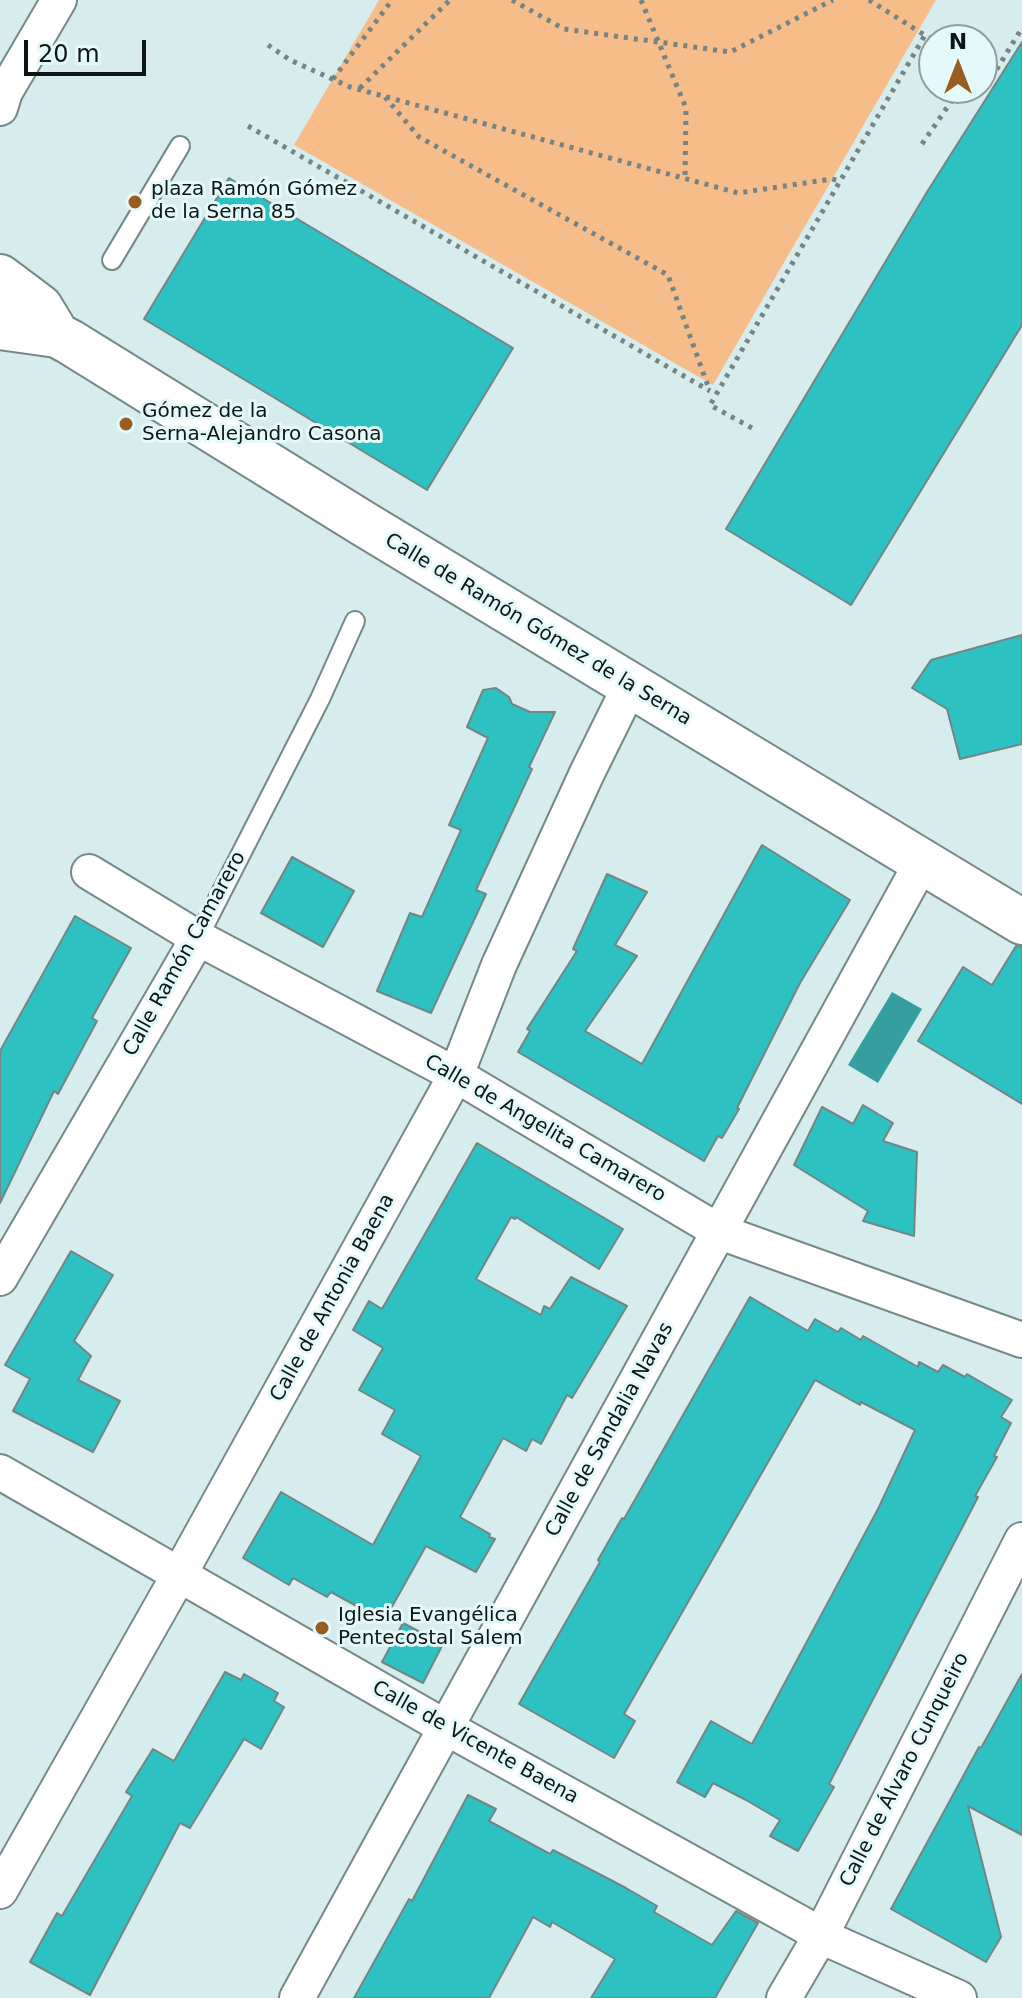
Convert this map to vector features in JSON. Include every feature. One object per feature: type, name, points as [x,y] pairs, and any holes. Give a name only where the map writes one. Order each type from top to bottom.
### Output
[{"type":"street","points":[[2,99],[59,0]]},
{"type":"street","name":"Calle de Ramón Gómez de la Serna","points":[[0,277],[40,307],[57,335]]},
{"type":"street","name":"Calle de Ramón Gómez de la Serna","points":[[0,327],[57,335],[1022,922]]},
{"type":"street","name":"Calle de Antonia Baena","points":[[0,1891],[10,1851],[179,1575],[456,1075],[499,965],[630,686]]},
{"type":"street","name":"Calle de Sandalia Navas","points":[[297,1998],[922,862]]},
{"type":"street","name":"Calle de Angelita Camarero","points":[[89,872],[198,938],[456,1075],[720,1232],[1022,1340]]},
{"type":"street","name":"Calle Ramón Camarero","points":[[0,1278],[198,938]]},
{"type":"street","name":"Calle de Vicente Baena","points":[[0,1472],[445,1727],[821,1935],[959,1998]]},
{"type":"street","name":"Calle de Álvaro Cunqueiro","points":[[784,1998],[821,1935],[1022,1540]]},
{"type":"lane","points":[[112,260],[180,146]]},
{"type":"lane","name":"Calle Ramón Camarero","points":[[198,938],[320,699],[355,621]]},
{"type":"path","points":[[333,79],[392,0]]},
{"type":"path","points":[[359,89],[450,0]]},
{"type":"path","points":[[512,0],[564,29],[730,52],[833,0]]},
{"type":"path","points":[[641,0],[686,108],[685,179]]},
{"type":"path","points":[[869,0],[918,31]]},
{"type":"path","points":[[998,67],[1022,28]]},
{"type":"path","points":[[268,45],[290,60],[359,89],[738,193],[832,179],[841,181]]},
{"type":"path","points":[[752,428],[710,405],[918,47]]},
{"type":"path","points":[[385,96],[419,137],[668,275],[710,391]]},
{"type":"path","points":[[922,144],[950,104]]},
{"type":"path","points":[[248,126],[717,395]]},
{"type":"shaded area","points":[[379,0],[936,0],[922,24],[918,24],[918,31],[713,385],[294,145]]},
{"type":"water","points":[[892,992],[922,1009],[878,1083],[848,1065]]},
{"type":"building","points":[[1022,42],[1022,325],[851,605],[726,529],[983,104],[998,104],[998,80]]},
{"type":"building","points":[[229,178],[513,348],[427,490],[144,319]]},
{"type":"building","points":[[1022,635],[1022,744],[960,759],[947,709],[912,688],[931,660]]},
{"type":"building","points":[[496,688],[509,697],[512,704],[530,712],[555,712],[476,890],[486,894],[431,1013],[377,991],[410,913],[422,917],[461,830],[449,825],[488,738],[467,727],[483,690]]},
{"type":"building","points":[[762,845],[850,900],[800,983],[739,1109],[704,1161],[518,1052],[530,1031],[527,1029],[577,951],[573,949],[607,874],[647,892],[615,945],[637,956],[585,1031],[642,1064]]},
{"type":"building","points":[[292,857],[354,891],[323,947],[261,913]]},
{"type":"building","points":[[75,916],[131,948],[92,1018],[97,1021],[58,1094],[54,1091],[0,1203],[0,1051]]},
{"type":"building","points":[[1016,946],[1022,947],[1022,1104],[918,1041],[963,967],[992,985]]},
{"type":"building","points":[[863,1105],[893,1123],[883,1141],[917,1152],[914,1236],[863,1221],[868,1211],[794,1165],[822,1107],[853,1124]]},
{"type":"building","points":[[477,1143],[623,1229],[599,1269],[516,1217],[511,1217],[476,1279],[541,1315],[544,1306],[550,1309],[571,1277],[627,1306],[572,1398],[567,1395],[541,1444],[532,1439],[526,1451],[503,1438],[460,1517],[495,1539],[476,1572],[426,1546],[384,1621],[331,1592],[327,1597],[293,1578],[289,1585],[243,1558],[281,1492],[373,1545],[421,1456],[382,1434],[395,1410],[359,1390],[383,1348],[353,1330],[369,1301],[382,1309]]},
{"type":"building","points":[[71,1251],[113,1275],[74,1341],[91,1356],[78,1380],[120,1401],[93,1452],[13,1411],[30,1379],[5,1365]]},
{"type":"building","points":[[750,1297],[808,1331],[815,1319],[838,1332],[841,1328],[861,1340],[863,1336],[918,1367],[919,1362],[938,1372],[943,1365],[965,1377],[967,1374],[1012,1400],[1001,1417],[1011,1423],[994,1456],[997,1457],[829,1784],[834,1787],[798,1851],[770,1836],[780,1820],[746,1800],[713,1783],[705,1797],[677,1782],[711,1721],[752,1744],[878,1509],[915,1430],[815,1380],[624,1714],[635,1721],[614,1758],[519,1704]]},
{"type":"building","points":[[403,1623],[443,1644],[423,1683],[382,1662]]},
{"type":"building","points":[[225,1672],[241,1680],[244,1674],[278,1693],[274,1701],[284,1707],[261,1749],[244,1739],[190,1828],[180,1823],[90,1995],[30,1962],[57,1913],[62,1916],[132,1796],[126,1792],[153,1749],[174,1761]]},
{"type":"building","points":[[1022,1674],[1022,1835],[968,1806],[1001,1937],[986,1962],[891,1909]]},
{"type":"building","points":[[468,1795],[496,1809],[489,1821],[550,1854],[553,1850],[626,1888],[657,1906],[654,1912],[712,1945],[736,1911],[758,1923],[715,1998],[591,1998],[615,1959],[552,1922],[550,1927],[533,1917],[489,1998],[354,1998],[409,1899],[412,1901]]},
{"type":"place","name":"plaza Ramón Gómez de la Serna 85","points":[[135,202]]},
{"type":"place","name":"Gómez de la Serna-Alejandro Casona","points":[[126,424]]},
{"type":"place","name":"Iglesia Evangélica Pentecostal Salem","points":[[322,1628]]}]
